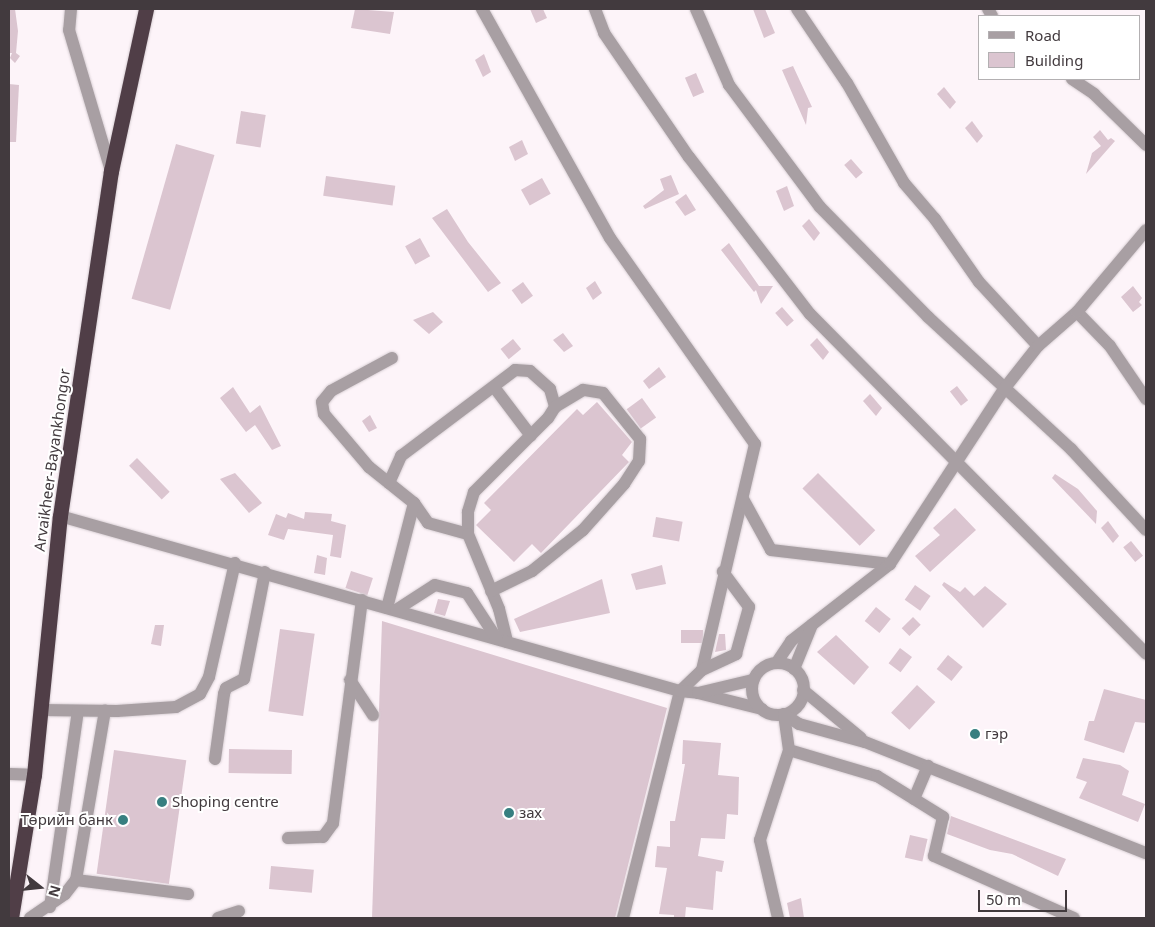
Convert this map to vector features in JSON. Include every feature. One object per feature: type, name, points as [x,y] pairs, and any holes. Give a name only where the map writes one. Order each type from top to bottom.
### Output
[{"type":"highway","name":"Arvaikheer-Bayankhongor","points":[[12,917],[34,775],[60,516],[110,171],[146,9]]},
{"type":"street","points":[[71,9],[69,30],[110,171]]},
{"type":"street","points":[[482,9],[610,238],[755,444],[743,499],[723,572],[702,670]]},
{"type":"street","points":[[595,9],[604,34],[689,157],[810,314],[959,461],[1004,513],[1146,654]]},
{"type":"street","points":[[696,9],[729,85],[820,207],[1004,390],[1071,449],[1146,530]]},
{"type":"street","points":[[797,9],[847,83],[904,183],[935,219],[979,282],[1038,346]]},
{"type":"street","points":[[1073,80],[1094,94],[1146,145]]},
{"type":"street","points":[[762,709],[753,696],[754,680],[764,667],[777,662],[783,650],[890,564],[1004,390],[1038,346],[1076,312],[1143,239]]},
{"type":"street","points":[[1076,312],[1110,346],[1146,399]]},
{"type":"street","points":[[392,358],[331,391],[322,402],[324,414],[340,436],[369,467],[414,503],[428,523],[468,534]]},
{"type":"street","points":[[389,483],[402,456],[431,431],[515,370],[530,371],[550,389],[555,407]]},
{"type":"street","points":[[494,387],[531,436]]},
{"type":"street","points":[[491,592],[532,570],[583,530],[624,484],[638,460],[640,439],[604,393],[583,390],[555,407],[531,436],[474,492],[467,522],[468,534],[491,592],[502,641]]},
{"type":"street","points":[[743,499],[771,550],[890,564]]},
{"type":"street","points":[[392,609],[414,503]]},
{"type":"street","points":[[60,516],[235,563],[680,691],[698,692],[762,709],[776,715],[784,714],[798,705],[804,690],[803,682],[794,669],[777,662]]},
{"type":"street","points":[[40,710],[78,711],[176,707],[200,694],[209,677],[235,563]]},
{"type":"street","points":[[215,759],[224,694],[226,688],[244,679],[265,572]]},
{"type":"street","points":[[623,918],[680,691],[702,670],[736,654],[749,607],[723,572]]},
{"type":"street","points":[[392,609],[435,585],[467,594],[502,641]]},
{"type":"street","points":[[288,838],[323,837],[333,823],[350,680],[362,600]]},
{"type":"street","points":[[794,669],[812,625]]},
{"type":"street","points":[[350,680],[373,715]]},
{"type":"street","points":[[698,692],[754,680]]},
{"type":"street","points":[[804,690],[865,742]]},
{"type":"street","points":[[12,917],[30,918],[50,907],[66,894],[76,880],[105,710]]},
{"type":"street","points":[[50,907],[78,711]]},
{"type":"street","points":[[784,714],[799,724],[865,742],[1146,853]]},
{"type":"street","points":[[778,918],[760,840],[789,750],[784,714]]},
{"type":"street","points":[[789,750],[877,776],[943,817],[934,856],[1074,918]]},
{"type":"street","points":[[914,799],[928,766]]},
{"type":"street","points":[[9,774],[34,775]]},
{"type":"street","points":[[76,880],[188,894]]},
{"type":"street","points":[[218,918],[239,911]]},
{"type":"building","points":[[9,9],[15,9],[18,31],[16,53],[20,56],[15,63],[10,58],[12,53],[9,53]]},
{"type":"building","points":[[355,9],[394,12],[390,34],[351,28]]},
{"type":"building","points":[[530,9],[543,9],[547,18],[536,23]]},
{"type":"building","points":[[753,9],[765,9],[775,33],[764,38]]},
{"type":"building","points":[[484,54],[491,72],[483,77],[475,60]]},
{"type":"building","points":[[793,66],[812,107],[808,108],[806,125],[782,70]]},
{"type":"building","points":[[696,73],[704,92],[693,97],[685,78]]},
{"type":"building","points":[[9,84],[19,85],[16,142],[9,142]]},
{"type":"building","points":[[944,87],[956,102],[950,109],[937,94]]},
{"type":"building","points":[[241,111],[266,115],[261,148],[236,144]]},
{"type":"building","points":[[972,121],[983,136],[977,143],[965,128]]},
{"type":"building","points":[[1100,130],[1108,140],[1111,138],[1115,141],[1086,174],[1092,153],[1101,146],[1093,137]]},
{"type":"building","points":[[522,140],[528,154],[515,161],[509,147]]},
{"type":"building","points":[[176,144],[214,155],[170,310],[132,299]]},
{"type":"building","points":[[851,159],[863,173],[856,178],[844,165]]},
{"type":"building","points":[[671,175],[679,194],[645,209],[643,206],[664,190],[660,179]]},
{"type":"building","points":[[326,176],[395,186],[393,206],[323,196]]},
{"type":"building","points":[[542,178],[551,194],[530,205],[521,190]]},
{"type":"building","points":[[787,186],[794,206],[784,211],[776,191]]},
{"type":"building","points":[[686,194],[696,210],[685,216],[675,202]]},
{"type":"building","points":[[447,209],[468,242],[501,283],[488,292],[432,218]]},
{"type":"building","points":[[809,219],[820,233],[814,241],[802,226]]},
{"type":"building","points":[[420,238],[430,256],[415,265],[405,246]]},
{"type":"building","points":[[729,243],[759,286],[773,286],[761,304],[756,290],[754,292],[721,250]]},
{"type":"building","points":[[595,281],[602,293],[593,300],[586,288]]},
{"type":"building","points":[[523,282],[533,296],[522,304],[512,290]]},
{"type":"building","points":[[1133,286],[1142,298],[1139,302],[1142,305],[1133,312],[1121,297]]},
{"type":"building","points":[[782,307],[794,321],[787,326],[775,313]]},
{"type":"building","points":[[433,312],[443,322],[429,334],[413,320]]},
{"type":"building","points":[[563,333],[573,346],[564,352],[553,340]]},
{"type":"building","points":[[817,338],[829,352],[823,360],[810,345]]},
{"type":"building","points":[[513,339],[521,349],[509,359],[501,349]]},
{"type":"building","points":[[659,367],[666,377],[649,389],[643,381]]},
{"type":"building","points":[[957,386],[968,400],[961,406],[950,392]]},
{"type":"building","points":[[233,387],[250,413],[260,405],[281,446],[272,450],[255,425],[246,432],[220,398]]},
{"type":"building","points":[[870,394],[882,408],[876,416],[863,401]]},
{"type":"building","points":[[642,398],[656,417],[641,429],[627,409]]},
{"type":"building","points":[[597,402],[632,442],[622,455],[629,462],[541,553],[532,544],[514,562],[476,525],[491,510],[484,503],[577,409],[583,415]]},
{"type":"building","points":[[370,415],[377,428],[369,432],[362,421]]},
{"type":"building","points":[[137,458],[170,492],[162,499],[129,466]]},
{"type":"building","points":[[235,473],[262,503],[249,513],[220,479]]},
{"type":"building","points":[[818,473],[875,530],[860,546],[802,489]]},
{"type":"building","points":[[1055,474],[1078,489],[1097,511],[1096,524],[1052,478]]},
{"type":"building","points":[[955,508],[976,530],[930,572],[915,556],[940,535],[933,528]]},
{"type":"building","points":[[305,512],[332,514],[331,521],[346,525],[341,558],[330,556],[333,535],[288,529],[284,540],[268,535],[276,514],[286,518],[288,513],[304,519]]},
{"type":"building","points":[[656,517],[683,522],[679,541],[653,537]]},
{"type":"building","points":[[1108,521],[1119,536],[1113,543],[1101,528]]},
{"type":"building","points":[[1131,541],[1143,556],[1135,562],[1123,547]]},
{"type":"building","points":[[317,555],[327,558],[325,575],[314,573]]},
{"type":"building","points":[[662,565],[666,584],[636,590],[631,574]]},
{"type":"building","points":[[351,571],[373,578],[367,595],[345,588]]},
{"type":"building","points":[[602,579],[610,613],[520,632],[514,619]]},
{"type":"building","points":[[944,582],[960,592],[965,587],[974,596],[985,586],[1007,604],[983,628],[942,585]]},
{"type":"building","points":[[915,585],[931,596],[920,611],[905,600]]},
{"type":"building","points":[[438,599],[450,601],[445,616],[434,613]]},
{"type":"building","points":[[876,607],[891,619],[879,633],[865,621]]},
{"type":"building","points":[[913,617],[921,625],[909,636],[902,628]]},
{"type":"building","name":"зах","points":[[382,621],[667,708],[615,918],[372,918]]},
{"type":"building","points":[[155,625],[164,625],[161,646],[151,644]]},
{"type":"building","points":[[280,629],[315,634],[303,716],[268,711]]},
{"type":"building","points":[[681,630],[703,630],[703,643],[681,643]]},
{"type":"building","points":[[719,634],[725,634],[726,650],[715,652]]},
{"type":"building","points":[[836,635],[869,667],[854,685],[817,652]]},
{"type":"building","points":[[900,648],[912,657],[901,672],[889,663]]},
{"type":"building","points":[[948,655],[963,667],[951,681],[937,669]]},
{"type":"building","points":[[917,685],[935,702],[909,730],[891,713]]},
{"type":"building","points":[[1104,689],[1146,700],[1146,723],[1135,722],[1124,753],[1084,740],[1089,721],[1094,721]]},
{"type":"building","points":[[683,740],[721,743],[718,775],[739,777],[738,815],[727,814],[725,839],[701,838],[698,856],[724,861],[722,872],[716,871],[713,910],[686,907],[685,918],[674,918],[674,915],[659,914],[667,868],[655,867],[657,846],[670,847],[670,821],[675,821],[685,764],[682,764]]},
{"type":"building","points":[[229,749],[292,750],[292,774],[229,773]]},
{"type":"building","points":[[114,750],[186,760],[169,884],[97,874]]},
{"type":"building","points":[[1083,758],[1120,765],[1129,771],[1122,795],[1145,804],[1138,822],[1079,798],[1087,782],[1076,778]]},
{"type":"building","points":[[951,816],[1066,859],[1058,876],[1012,854],[990,850],[947,834]]},
{"type":"building","points":[[910,835],[928,839],[922,861],[905,857]]},
{"type":"building","points":[[271,866],[314,870],[312,893],[269,889]]},
{"type":"building","points":[[801,898],[804,918],[790,918],[787,903]]},
{"type":"place","name":"гэр","points":[[975,734]]},
{"type":"place","name":"Shoping centre","points":[[162,802]]},
{"type":"place","name":"зах","points":[[509,813]]},
{"type":"place","name":"Төрийн банк","points":[[123,820]]}]
